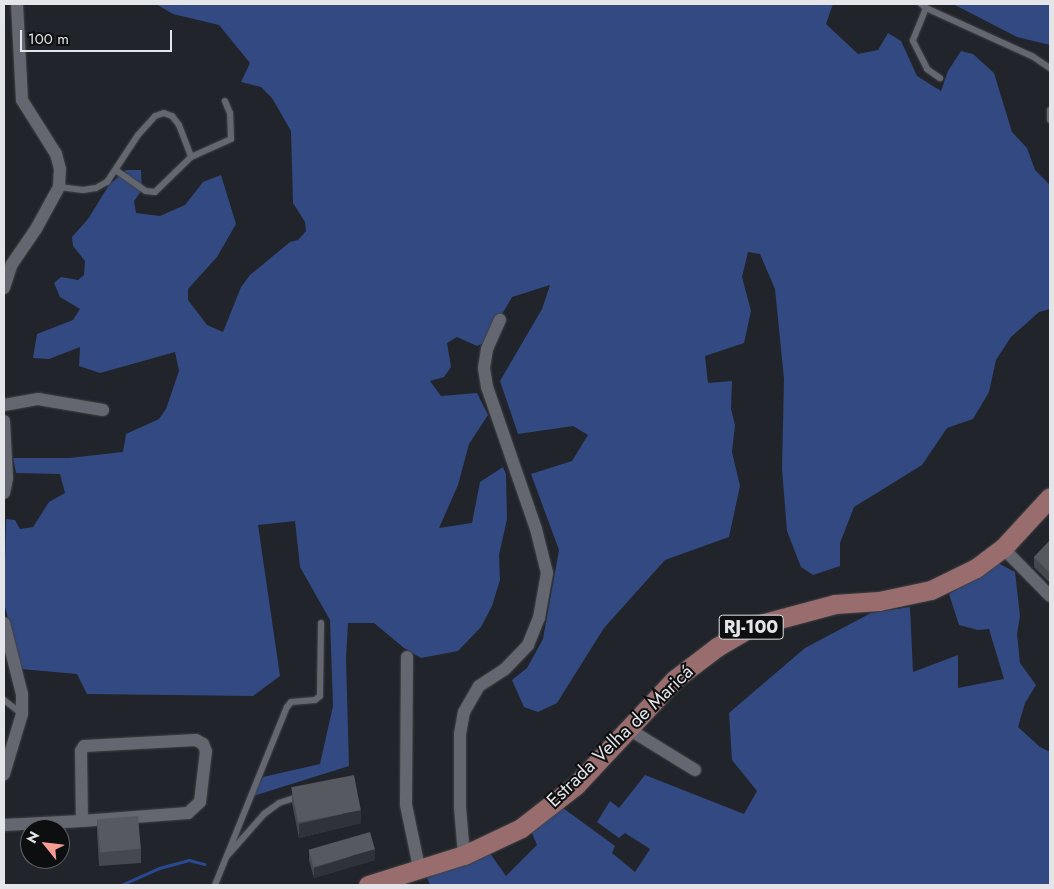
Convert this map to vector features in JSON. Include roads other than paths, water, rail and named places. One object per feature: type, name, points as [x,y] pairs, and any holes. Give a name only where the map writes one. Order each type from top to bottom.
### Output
[{"type":"main road","name":"Estrada Velha de Maricá","points":[[368,885],[464,854],[521,828],[576,785],[627,728],[675,680],[716,647],[753,626],[835,604],[879,601],[931,590],[976,568],[1003,548],[1050,497]]},
{"type":"street","points":[[4,288],[8,262],[36,229],[58,186],[60,169],[56,154],[22,100],[17,4]]},
{"type":"street","points":[[464,854],[460,807],[460,734],[464,712],[479,686],[505,669],[528,645],[539,618],[547,573],[536,529],[487,387],[484,368],[487,349],[500,320]]},
{"type":"street","points":[[4,405],[38,398],[103,410]]},
{"type":"street","points":[[4,421],[7,478],[4,493]]},
{"type":"street","points":[[1003,548],[1050,596]]},
{"type":"street","points":[[4,623],[22,694],[22,714],[4,774]]},
{"type":"street","points":[[408,657],[406,805],[419,867]]},
{"type":"street","points":[[627,728],[694,770]]},
{"type":"street","points":[[4,825],[82,822],[188,813],[200,802],[206,751],[203,744],[196,740],[84,746],[81,752],[82,822]]},
{"type":"lane","points":[[940,78],[927,69],[913,41],[924,6],[1032,56],[1050,68]]},
{"type":"lane","points":[[117,171],[146,191],[155,192],[191,157],[232,139],[230,113],[225,101]]},
{"type":"lane","points":[[1050,110],[1050,120]]},
{"type":"lane","points":[[58,186],[96,188],[117,171],[138,135],[155,116],[164,113],[172,116],[179,125],[191,157]]},
{"type":"lane","points":[[215,885],[287,707],[292,702],[320,696],[321,623]]},
{"type":"lane","points":[[4,700],[22,714]]},
{"type":"lane","points":[[226,858],[264,814],[278,803],[305,794]]},
{"type":"waterway","points":[[121,885],[159,868],[189,860],[204,864]]}]
